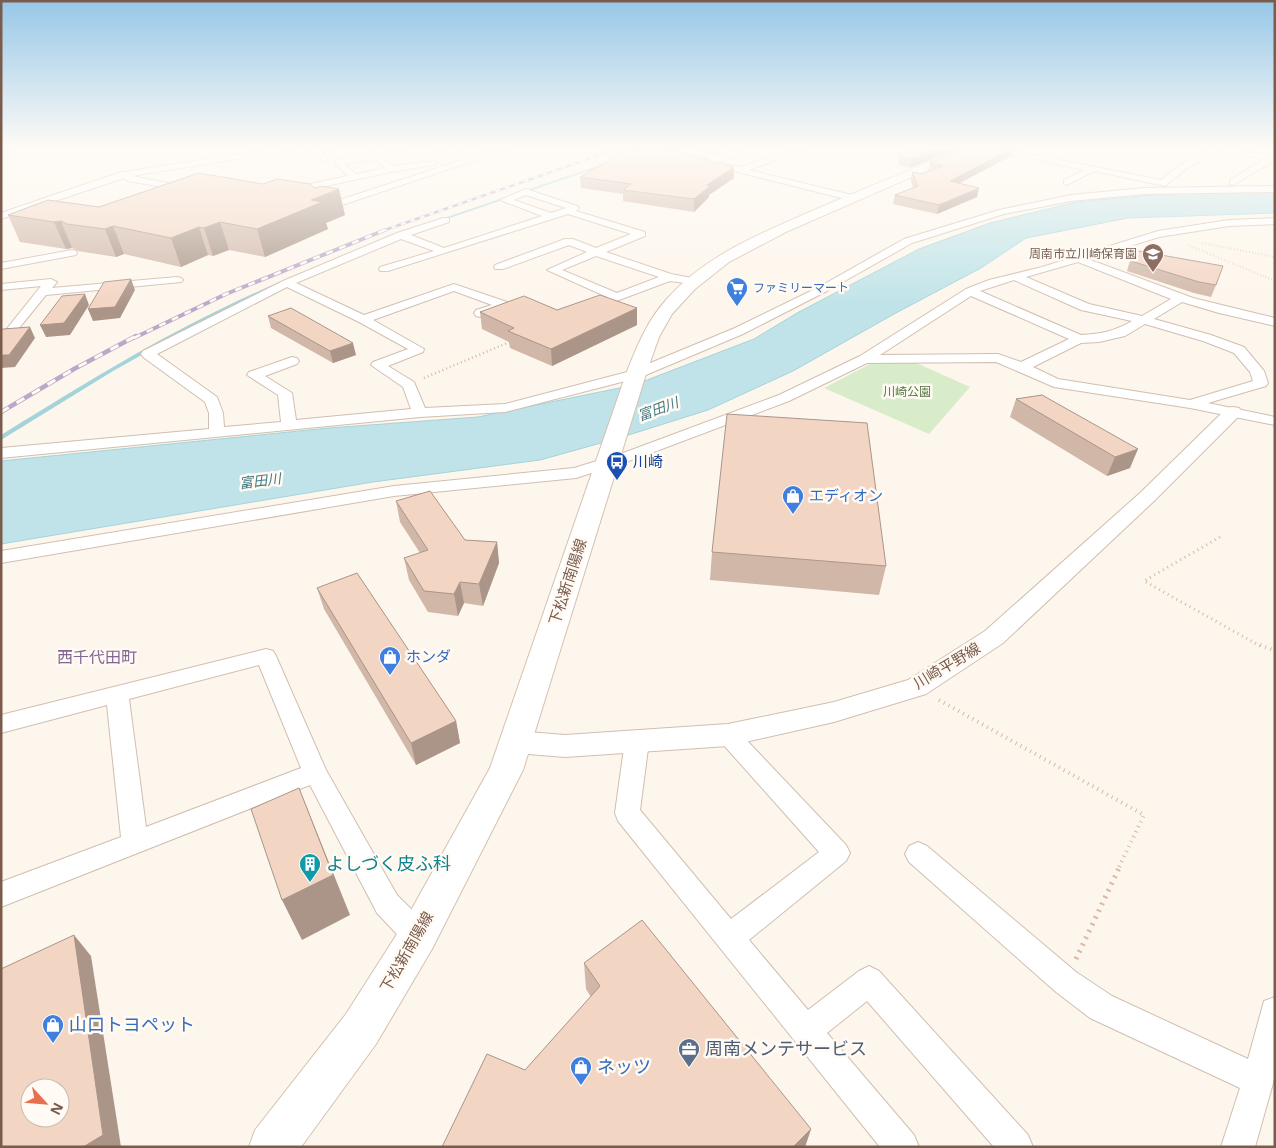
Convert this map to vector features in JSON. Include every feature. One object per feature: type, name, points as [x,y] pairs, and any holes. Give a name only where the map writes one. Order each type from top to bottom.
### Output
[{"type":"main road","name":"下松新南陽線","points":[[272,1147],[361,1030],[418,936],[506,770],[634,378],[648,340],[659,320],[671,304],[693,282],[728,254],[847,201]]},
{"type":"street","points":[[1,216],[45,201],[63,204]]},
{"type":"street","points":[[321,209],[346,201]]},
{"type":"street","points":[[507,201],[550,216]]},
{"type":"street","points":[[384,269],[574,208],[552,201]]},
{"type":"street","points":[[1,454],[420,413],[505,408],[634,378],[739,331],[823,289],[908,241],[1002,212],[1058,201]]},
{"type":"street","points":[[568,211],[641,234],[552,270],[617,297]]},
{"type":"street","points":[[217,432],[216,413],[212,400],[148,354],[287,282],[401,235],[446,220]]},
{"type":"street","points":[[1,557],[394,491],[576,474],[608,458],[632,455],[784,398],[865,358],[970,291],[1013,276],[1046,269],[1158,234],[1229,223],[1275,221]]},
{"type":"street","points":[[401,235],[444,251]]},
{"type":"street","points":[[499,267],[569,241],[669,277],[693,282]]},
{"type":"street","points":[[1,266],[72,253]]},
{"type":"street","points":[[1079,258],[1099,269],[1179,299],[1275,322]]},
{"type":"street","points":[[1013,276],[1085,307],[1144,320],[1207,338],[1239,350],[1257,371],[1261,383],[1190,404]]},
{"type":"street","points":[[594,306],[669,277]]},
{"type":"street","points":[[44,292],[177,280]]},
{"type":"street","points":[[1,287],[51,282],[8,335]]},
{"type":"street","points":[[287,282],[363,319],[418,350],[378,365],[409,384],[420,413]]},
{"type":"street","points":[[363,319],[454,287],[503,304],[480,313]]},
{"type":"street","points":[[970,291],[1079,339]]},
{"type":"street","points":[[1022,367],[1079,339],[1099,338],[1121,333],[1179,299]]},
{"type":"street","points":[[865,358],[998,358],[1022,367],[1054,383],[1190,404],[1275,421]]},
{"type":"street","points":[[289,426],[285,394],[254,376],[292,361]]},
{"type":"street","name":"川崎平野線","points":[[516,742],[565,746],[728,735],[834,712],[917,687],[994,637],[1147,497],[1233,412]]},
{"type":"street","points":[[1,724],[266,656],[315,773],[387,904],[418,936]]},
{"type":"street","points":[[117,694],[135,844]]},
{"type":"street","points":[[728,735],[837,854],[729,938]]},
{"type":"street","points":[[637,741],[627,812],[902,1147]]},
{"type":"street","points":[[1,895],[315,773]]},
{"type":"street","points":[[918,854],[1066,982],[1101,1007],[1258,1080]]},
{"type":"street","points":[[805,1031],[869,980],[1016,1147]]},
{"type":"street","points":[[1238,1147],[1258,1080],[1275,1012]]},
{"type":"path","points":[[1196,242],[1275,257]]},
{"type":"path","points":[[1186,244],[1275,281]]},
{"type":"path","points":[[409,384],[518,338]]},
{"type":"path","points":[[1220,538],[1144,580],[1263,647],[1275,650]]},
{"type":"path","points":[[917,687],[1144,816],[1066,982]]},
{"type":"green space","name":"川崎公園","points":[[912,361],[970,387],[929,434],[824,388],[872,363]]},
{"type":"water","name":"富田川","points":[[1275,201],[1275,213],[1128,218],[1026,238],[981,268],[793,371],[708,410],[540,460],[373,482],[1,544],[1,461],[329,428],[478,417],[634,385],[754,339],[797,313],[919,249],[990,223],[1076,202]]},
{"type":"building","points":[[46,201],[99,207],[118,201],[322,202],[257,229],[220,222],[204,228],[199,227],[171,238],[113,226],[105,229],[67,224],[61,221],[54,222],[8,215]]},
{"type":"building","points":[[920,201],[949,201],[939,205]]},
{"type":"building","points":[[1133,250],[1223,266],[1216,285],[1199,282],[1131,261]]},
{"type":"building","points":[[131,279],[115,307],[88,309],[104,282]]},
{"type":"building","points":[[85,294],[64,323],[40,325],[62,296]]},
{"type":"building","points":[[600,295],[637,308],[551,349],[508,331],[514,328],[480,312],[524,296],[557,310]]},
{"type":"building","points":[[291,308],[353,343],[330,351],[268,316]]},
{"type":"building","points":[[30,327],[9,355],[1,355],[1,331],[3,329]]},
{"type":"building","points":[[1042,395],[1138,449],[1115,457],[1016,399]]},
{"type":"building","name":"エディオン","points":[[727,414],[867,423],[886,566],[712,552]]},
{"type":"building","points":[[430,491],[465,540],[497,542],[479,584],[460,582],[454,594],[424,591],[404,558],[428,550],[396,501]]},
{"type":"building","name":"ホンダ","points":[[357,573],[456,721],[411,743],[317,588]]},
{"type":"building","points":[[299,788],[333,875],[282,900],[251,809]]},
{"type":"building","points":[[642,920],[811,1129],[793,1147],[442,1147],[487,1054],[525,1070],[600,986],[584,963]]},
{"type":"building","name":"山口トヨペット","points":[[74,935],[103,1135],[83,1147],[1,1147],[1,969]]},
{"type":"waterway","points":[[437,221],[498,201]]},
{"type":"waterway","points":[[1,438],[111,370],[186,328],[225,308],[303,273]]},
{"type":"railway","points":[[382,231],[469,201]]},
{"type":"railway","points":[[134,338],[226,294],[385,230]]},
{"type":"railway","points":[[1,412],[74,369],[136,336]]},
{"type":"place","name":"周南市立川崎保育園","points":[[1153,273]]},
{"type":"place","name":"ファミリーマート","points":[[737,307]]},
{"type":"place","name":"川崎","points":[[617,481]]},
{"type":"place","name":"エディオン","points":[[793,515]]},
{"type":"place","name":"ホンダ","points":[[390,676]]},
{"type":"place","name":"よしづく皮ふ科","points":[[310,883]]},
{"type":"place","name":"山口トヨペット","points":[[53,1044]]},
{"type":"place","name":"周南メンテサービス","points":[[689,1068]]},
{"type":"place","name":"ネッツ","points":[[581,1086]]},
{"type":"district","name":"西千代田町","points":[[97,657]]}]
